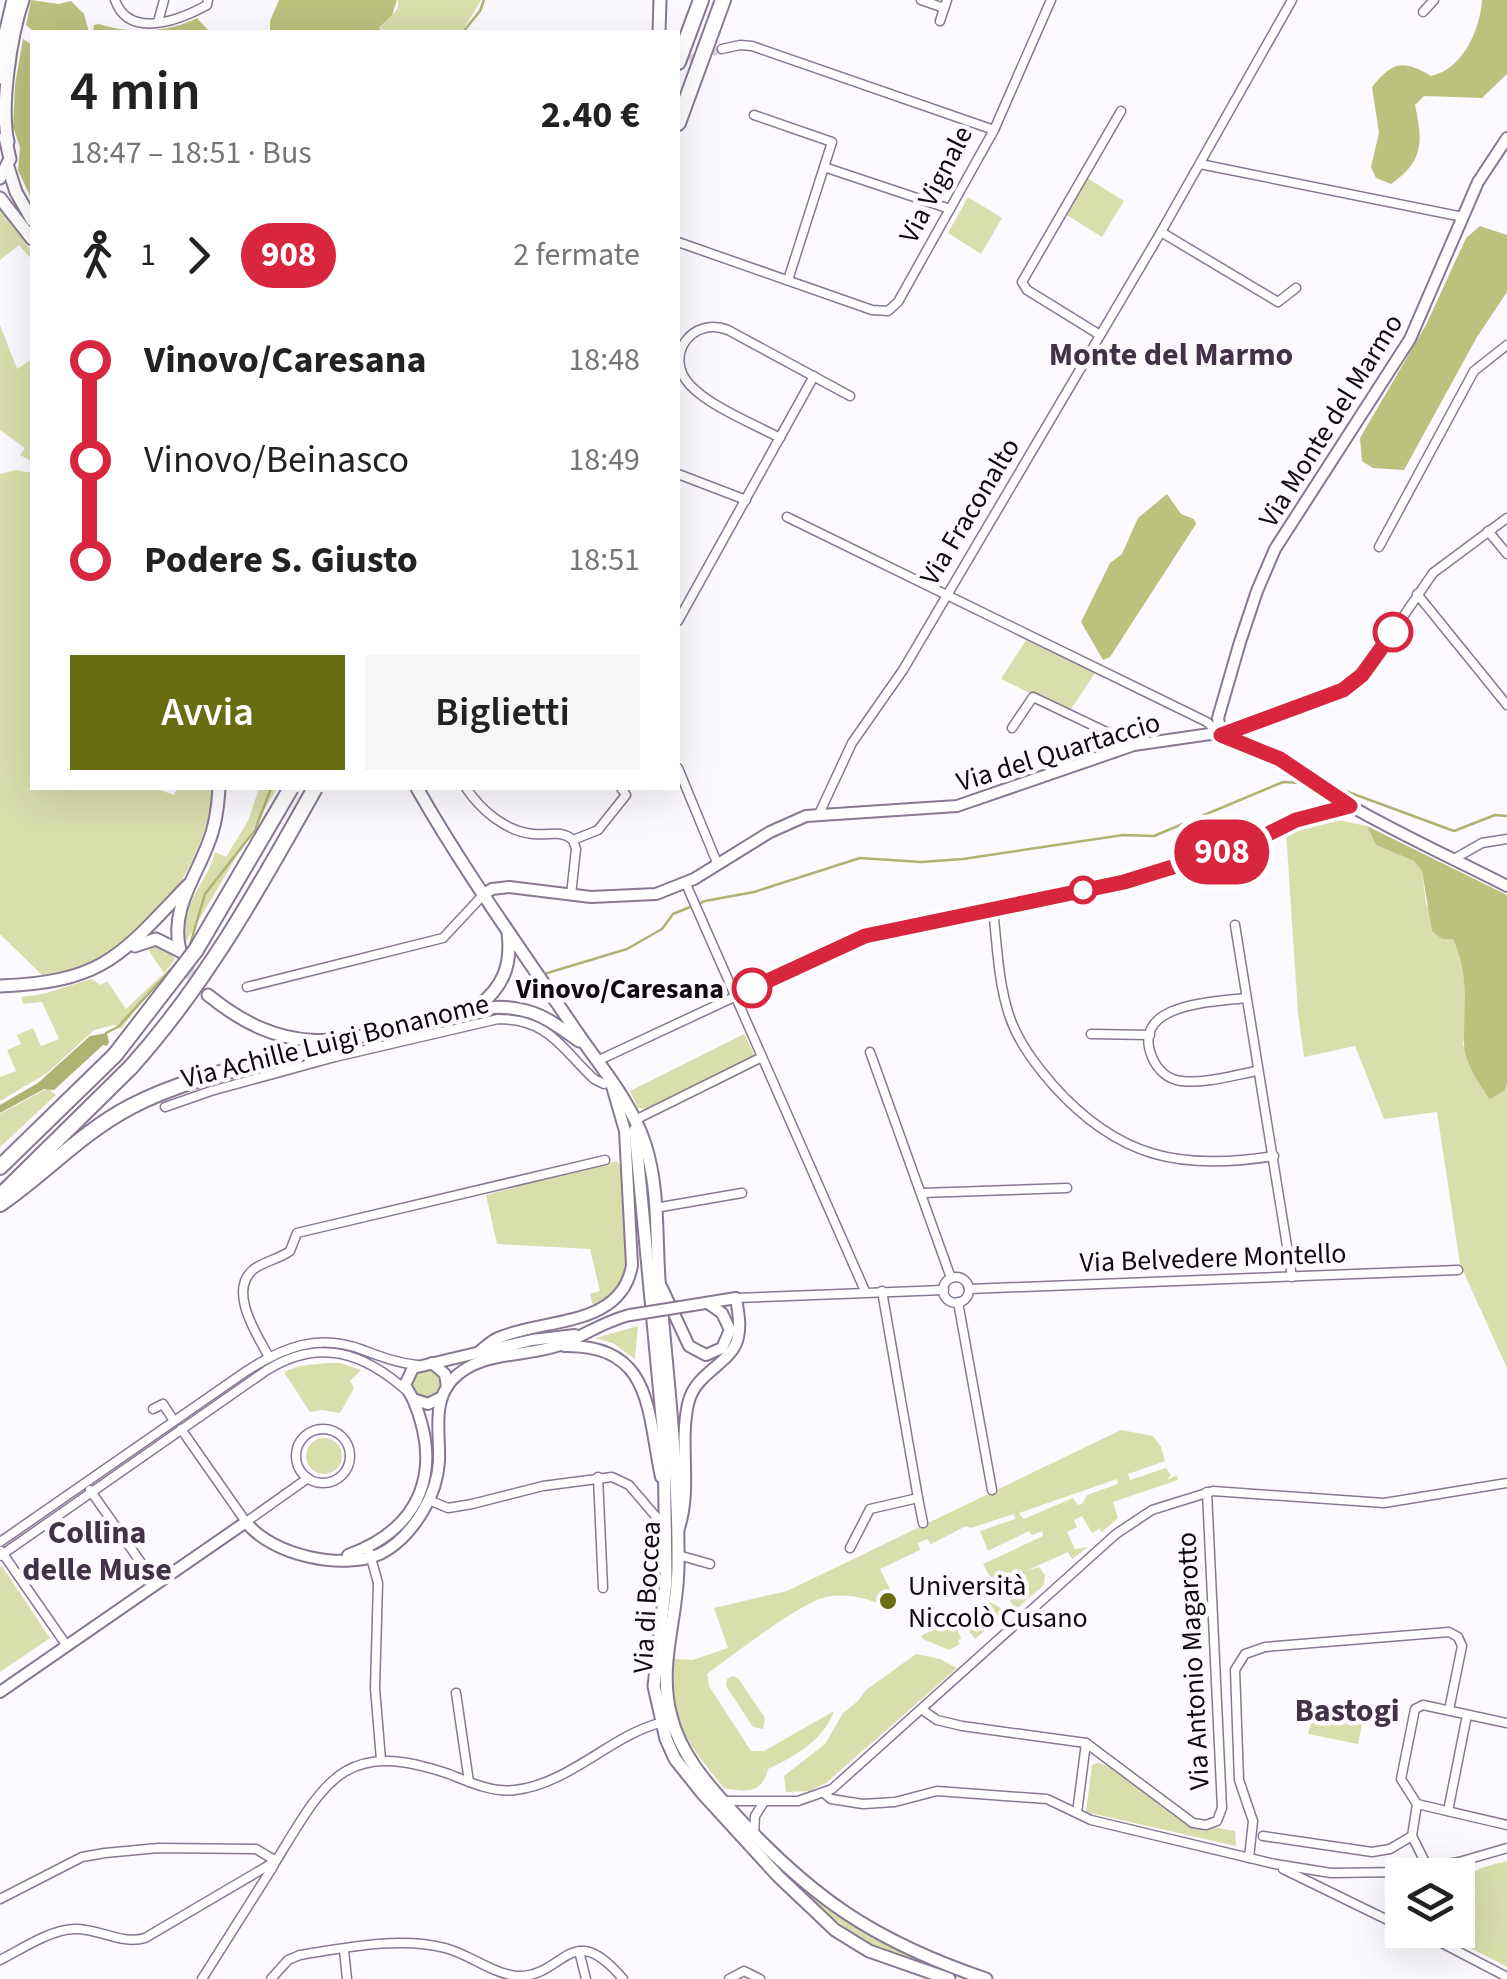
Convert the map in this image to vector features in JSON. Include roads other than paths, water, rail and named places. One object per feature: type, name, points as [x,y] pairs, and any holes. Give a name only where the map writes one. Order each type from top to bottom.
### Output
[{"type":"highway","points":[[680,57],[701,0]]},
{"type":"highway","points":[[680,118],[723,0]]},
{"type":"highway","points":[[0,1167],[115,1055],[196,950],[290,790]]},
{"type":"highway","points":[[0,1196],[131,1067],[180,1009],[214,962],[314,790]]},
{"type":"highway","points":[[0,1204],[78,1141],[141,1102],[202,1078],[351,1039]]},
{"type":"main road","points":[[0,78],[13,0]]},
{"type":"main road","points":[[23,0],[14,28],[3,123],[8,142],[4,172],[30,216]]},
{"type":"main road","points":[[659,30],[660,0]]},
{"type":"main road","points":[[0,129],[8,142]]},
{"type":"main road","points":[[0,198],[30,236]]},
{"type":"main road","points":[[0,986],[70,979],[153,939],[180,952],[177,918],[214,827],[219,790]]},
{"type":"main road","name":"Via di Boccea","points":[[418,790],[611,1080],[635,1120],[648,1156],[672,1409],[672,1531],[654,1666],[654,1694],[660,1722],[675,1758],[778,1876],[840,1934],[869,1951],[949,1979]]},
{"type":"main road","points":[[125,952],[188,885]]},
{"type":"main road","points":[[476,1008],[494,994],[503,980],[509,955],[507,928]]},
{"type":"main road","name":"Via di Boccea","points":[[208,995],[242,1020],[274,1035],[315,1041],[351,1039],[476,1008],[511,1008],[535,1014],[587,1047]]},
{"type":"main road","name":"Via di Boccea","points":[[635,1120],[640,1209],[661,1400],[665,1491],[678,1556],[665,1672],[668,1702],[682,1746],[718,1804],[795,1876],[850,1918],[911,1951],[986,1979]]},
{"type":"street","points":[[115,0],[120,14],[128,19],[158,22],[183,18],[207,5],[208,0]]},
{"type":"street","points":[[158,22],[164,0]]},
{"type":"street","points":[[921,0],[945,4],[940,20]]},
{"type":"street","points":[[994,130],[1051,0]]},
{"type":"street","name":"Via Fraconalto","points":[[819,814],[852,742],[903,670],[1161,232],[1292,0]]},
{"type":"street","points":[[1423,12],[1434,0]]},
{"type":"street","name":"Via Vignale","points":[[680,243],[872,310],[890,310],[994,130],[752,46],[722,49]]},
{"type":"street","points":[[1100,335],[1027,290],[1022,282],[1121,111]]},
{"type":"street","points":[[754,116],[832,142],[788,280]]},
{"type":"street","name":"Via Monte del Marmo","points":[[1221,735],[1218,718],[1244,626],[1271,559],[1307,496],[1410,339],[1483,172],[1507,138]]},
{"type":"street","points":[[1200,164],[1463,217]]},
{"type":"street","points":[[824,167],[950,208]]},
{"type":"street","points":[[1161,232],[1278,302],[1296,288]]},
{"type":"street","points":[[780,438],[690,386],[680,368],[684,344],[698,329],[718,326],[850,396]]},
{"type":"street","points":[[1379,547],[1474,372],[1507,345]]},
{"type":"street","points":[[680,617],[814,376]]},
{"type":"street","points":[[680,475],[746,500]]},
{"type":"street","points":[[787,517],[1207,722],[1221,735],[1321,700],[1350,685],[1381,650],[1439,567],[1507,518]]},
{"type":"street","points":[[1488,531],[1507,554]]},
{"type":"street","points":[[1417,594],[1507,706]]},
{"type":"street","points":[[1012,728],[1033,697],[1134,745]]},
{"type":"street","name":"Via del Quartaccio","points":[[484,894],[494,888],[509,887],[632,898],[662,892],[686,884],[779,828],[819,814],[957,806],[1134,745],[1221,735],[1280,759],[1350,806],[1507,886]]},
{"type":"street","points":[[680,773],[718,865]]},
{"type":"street","points":[[468,790],[506,826],[532,834],[563,833],[573,840],[576,848],[570,895]]},
{"type":"street","points":[[573,840],[600,828],[626,795],[623,790]]},
{"type":"street","points":[[597,1061],[865,936],[1163,871],[1250,843],[1296,820],[1350,806]]},
{"type":"street","points":[[1454,860],[1489,841],[1507,838]]},
{"type":"street","points":[[686,884],[865,1291]]},
{"type":"street","points":[[247,987],[440,939],[484,894]]},
{"type":"street","points":[[993,909],[1002,985],[1013,1026],[1038,1067],[1084,1116],[1125,1143],[1182,1161],[1217,1164],[1274,1156]]},
{"type":"street","points":[[1235,926],[1292,1277]]},
{"type":"street","points":[[1246,998],[1177,1008],[1157,1022],[1150,1035],[1153,1061],[1174,1079],[1190,1081],[1257,1070]]},
{"type":"street","name":"Via Achille Luigi Bonanome","points":[[166,1107],[335,1057],[494,1019],[537,1025],[594,1078],[604,1084],[611,1080]]},
{"type":"street","points":[[1090,1034],[1150,1035]]},
{"type":"street","points":[[870,1052],[951,1278],[944,1290],[946,1298],[958,1302]]},
{"type":"street","points":[[635,1120],[762,1057]]},
{"type":"street","points":[[479,1352],[501,1336],[598,1310],[616,1298],[627,1284],[632,1265],[626,1132],[611,1080]]},
{"type":"street","points":[[269,1357],[245,1305],[245,1282],[254,1269],[290,1250],[297,1233],[605,1160]]},
{"type":"street","points":[[922,1192],[1067,1188]]},
{"type":"street","points":[[655,1208],[742,1193]]},
{"type":"street","name":"Via Belvedere Montello","points":[[969,1289],[1458,1270]]},
{"type":"street","points":[[951,1278],[963,1279],[969,1289],[958,1302]]},
{"type":"street","points":[[660,1281],[689,1346],[706,1355],[722,1348],[730,1330],[722,1312],[708,1303]]},
{"type":"street","points":[[67,1646],[1,1553],[273,1366],[307,1354],[336,1352],[381,1369],[410,1395],[428,1404],[459,1374],[477,1363],[558,1346],[630,1315],[736,1298],[944,1290]]},
{"type":"street","points":[[882,1291],[923,1523]]},
{"type":"street","points":[[429,1500],[448,1508],[543,1486],[612,1476],[624,1481],[672,1531],[687,1490],[688,1401],[700,1377],[737,1343],[736,1298]]},
{"type":"street","points":[[958,1302],[992,1490]]},
{"type":"street","points":[[0,1542],[174,1420],[291,1346],[328,1341],[390,1361],[417,1364],[581,1334]]},
{"type":"street","points":[[558,1346],[604,1350],[635,1374],[648,1400],[665,1491]]},
{"type":"street","points":[[182,1429],[256,1534],[290,1552],[314,1558],[368,1552],[401,1538],[429,1500],[438,1468],[438,1422],[444,1392],[443,1371],[432,1363]]},
{"type":"street","points":[[368,1552],[400,1524],[422,1486],[427,1445],[407,1376],[417,1364]]},
{"type":"street","points":[[152,1409],[163,1404],[174,1420]]},
{"type":"street","points":[[318,1429],[334,1430],[347,1442],[348,1469],[326,1483],[308,1478],[296,1458],[299,1443],[318,1429]]},
{"type":"street","points":[[598,1477],[603,1588]]},
{"type":"street","points":[[0,1692],[308,1478]]},
{"type":"street","points":[[85,1482],[156,1584]]},
{"type":"street","points":[[718,1804],[798,1801],[825,1794],[1124,1527],[1162,1506],[1227,1490],[1384,1503],[1507,1483]]},
{"type":"street","name":"Via Antonio Magarotto","points":[[921,1709],[940,1721],[1086,1743],[1192,1823],[1206,1825],[1219,1818],[1222,1808],[1207,1492]]},
{"type":"street","points":[[850,1548],[870,1510],[918,1498]]},
{"type":"street","points":[[368,1552],[378,1583],[375,1681],[381,1760]]},
{"type":"street","points":[[678,1556],[710,1564]]},
{"type":"street","points":[[1249,1858],[1253,1821],[1239,1780],[1235,1670],[1245,1654],[1265,1647],[1449,1632],[1458,1637],[1462,1646],[1449,1710]]},
{"type":"street","points":[[456,1694],[469,1782]]},
{"type":"street","points":[[1423,1858],[1412,1836],[1417,1804],[1401,1779],[1415,1709],[1423,1705],[1504,1722]]},
{"type":"street","points":[[1448,1811],[1467,1715]]},
{"type":"street","points":[[202,1979],[324,1786],[346,1770],[381,1760],[403,1760],[497,1790],[526,1788],[579,1766],[638,1730],[660,1722]]},
{"type":"street","points":[[1077,1813],[1086,1743]]},
{"type":"street","points":[[825,1794],[863,1804],[895,1802],[931,1791],[975,1791],[1047,1799],[1091,1820],[1275,1864],[1330,1873],[1385,1873]]},
{"type":"street","points":[[754,1835],[755,1816],[764,1802]]},
{"type":"street","points":[[1417,1804],[1507,1825]]},
{"type":"street","points":[[1263,1836],[1372,1852],[1390,1850],[1412,1836]]},
{"type":"street","points":[[0,1899],[82,1857],[104,1853],[158,1848],[256,1849],[276,1861]]},
{"type":"street","points":[[1468,1858],[1507,1848]]},
{"type":"street","points":[[0,1960],[68,1929],[96,1931],[130,1941],[145,1938],[276,1861]]},
{"type":"street","points":[[1275,1864],[1385,1919]]},
{"type":"street","points":[[271,1979],[291,1958],[422,1944],[449,1949],[498,1971],[522,1976],[579,1951],[602,1959],[624,1979]]},
{"type":"street","points":[[1451,1948],[1507,1977]]},
{"type":"street","points":[[344,1950],[348,1979]]},
{"type":"street","points":[[579,1951],[586,1979]]},
{"type":"street","points":[[729,1979],[744,1971],[760,1979]]},
{"type":"waterway","points":[[465,30],[484,0]]},
{"type":"waterway","points":[[544,974],[627,949],[662,929],[673,914],[705,901],[754,892],[860,858],[921,862],[963,859],[1123,835],[1154,836],[1283,782],[1301,783]]},
{"type":"waterway","points":[[1329,785],[1454,831],[1495,815],[1507,816]]},
{"type":"waterway","points":[[189,948],[205,894],[255,830],[270,790]]},
{"type":"waterway","points":[[106,1033],[118,1027],[181,958]]},
{"type":"tunnel","points":[[680,62],[722,49]]},
{"type":"tunnel","points":[[180,951],[191,976],[208,995]]},
{"type":"place","name":"Vinovo/Caresana","points":[[752,988]]},
{"type":"place","name":"Università Niccolò Cusano","points":[[888,1601]]},
{"type":"district","name":"Monte del Marmo","points":[[1171,354]]},
{"type":"district","name":"Collina delle Muse","points":[[97,1550]]},
{"type":"district","name":"Bastogi","points":[[1347,1710]]}]
